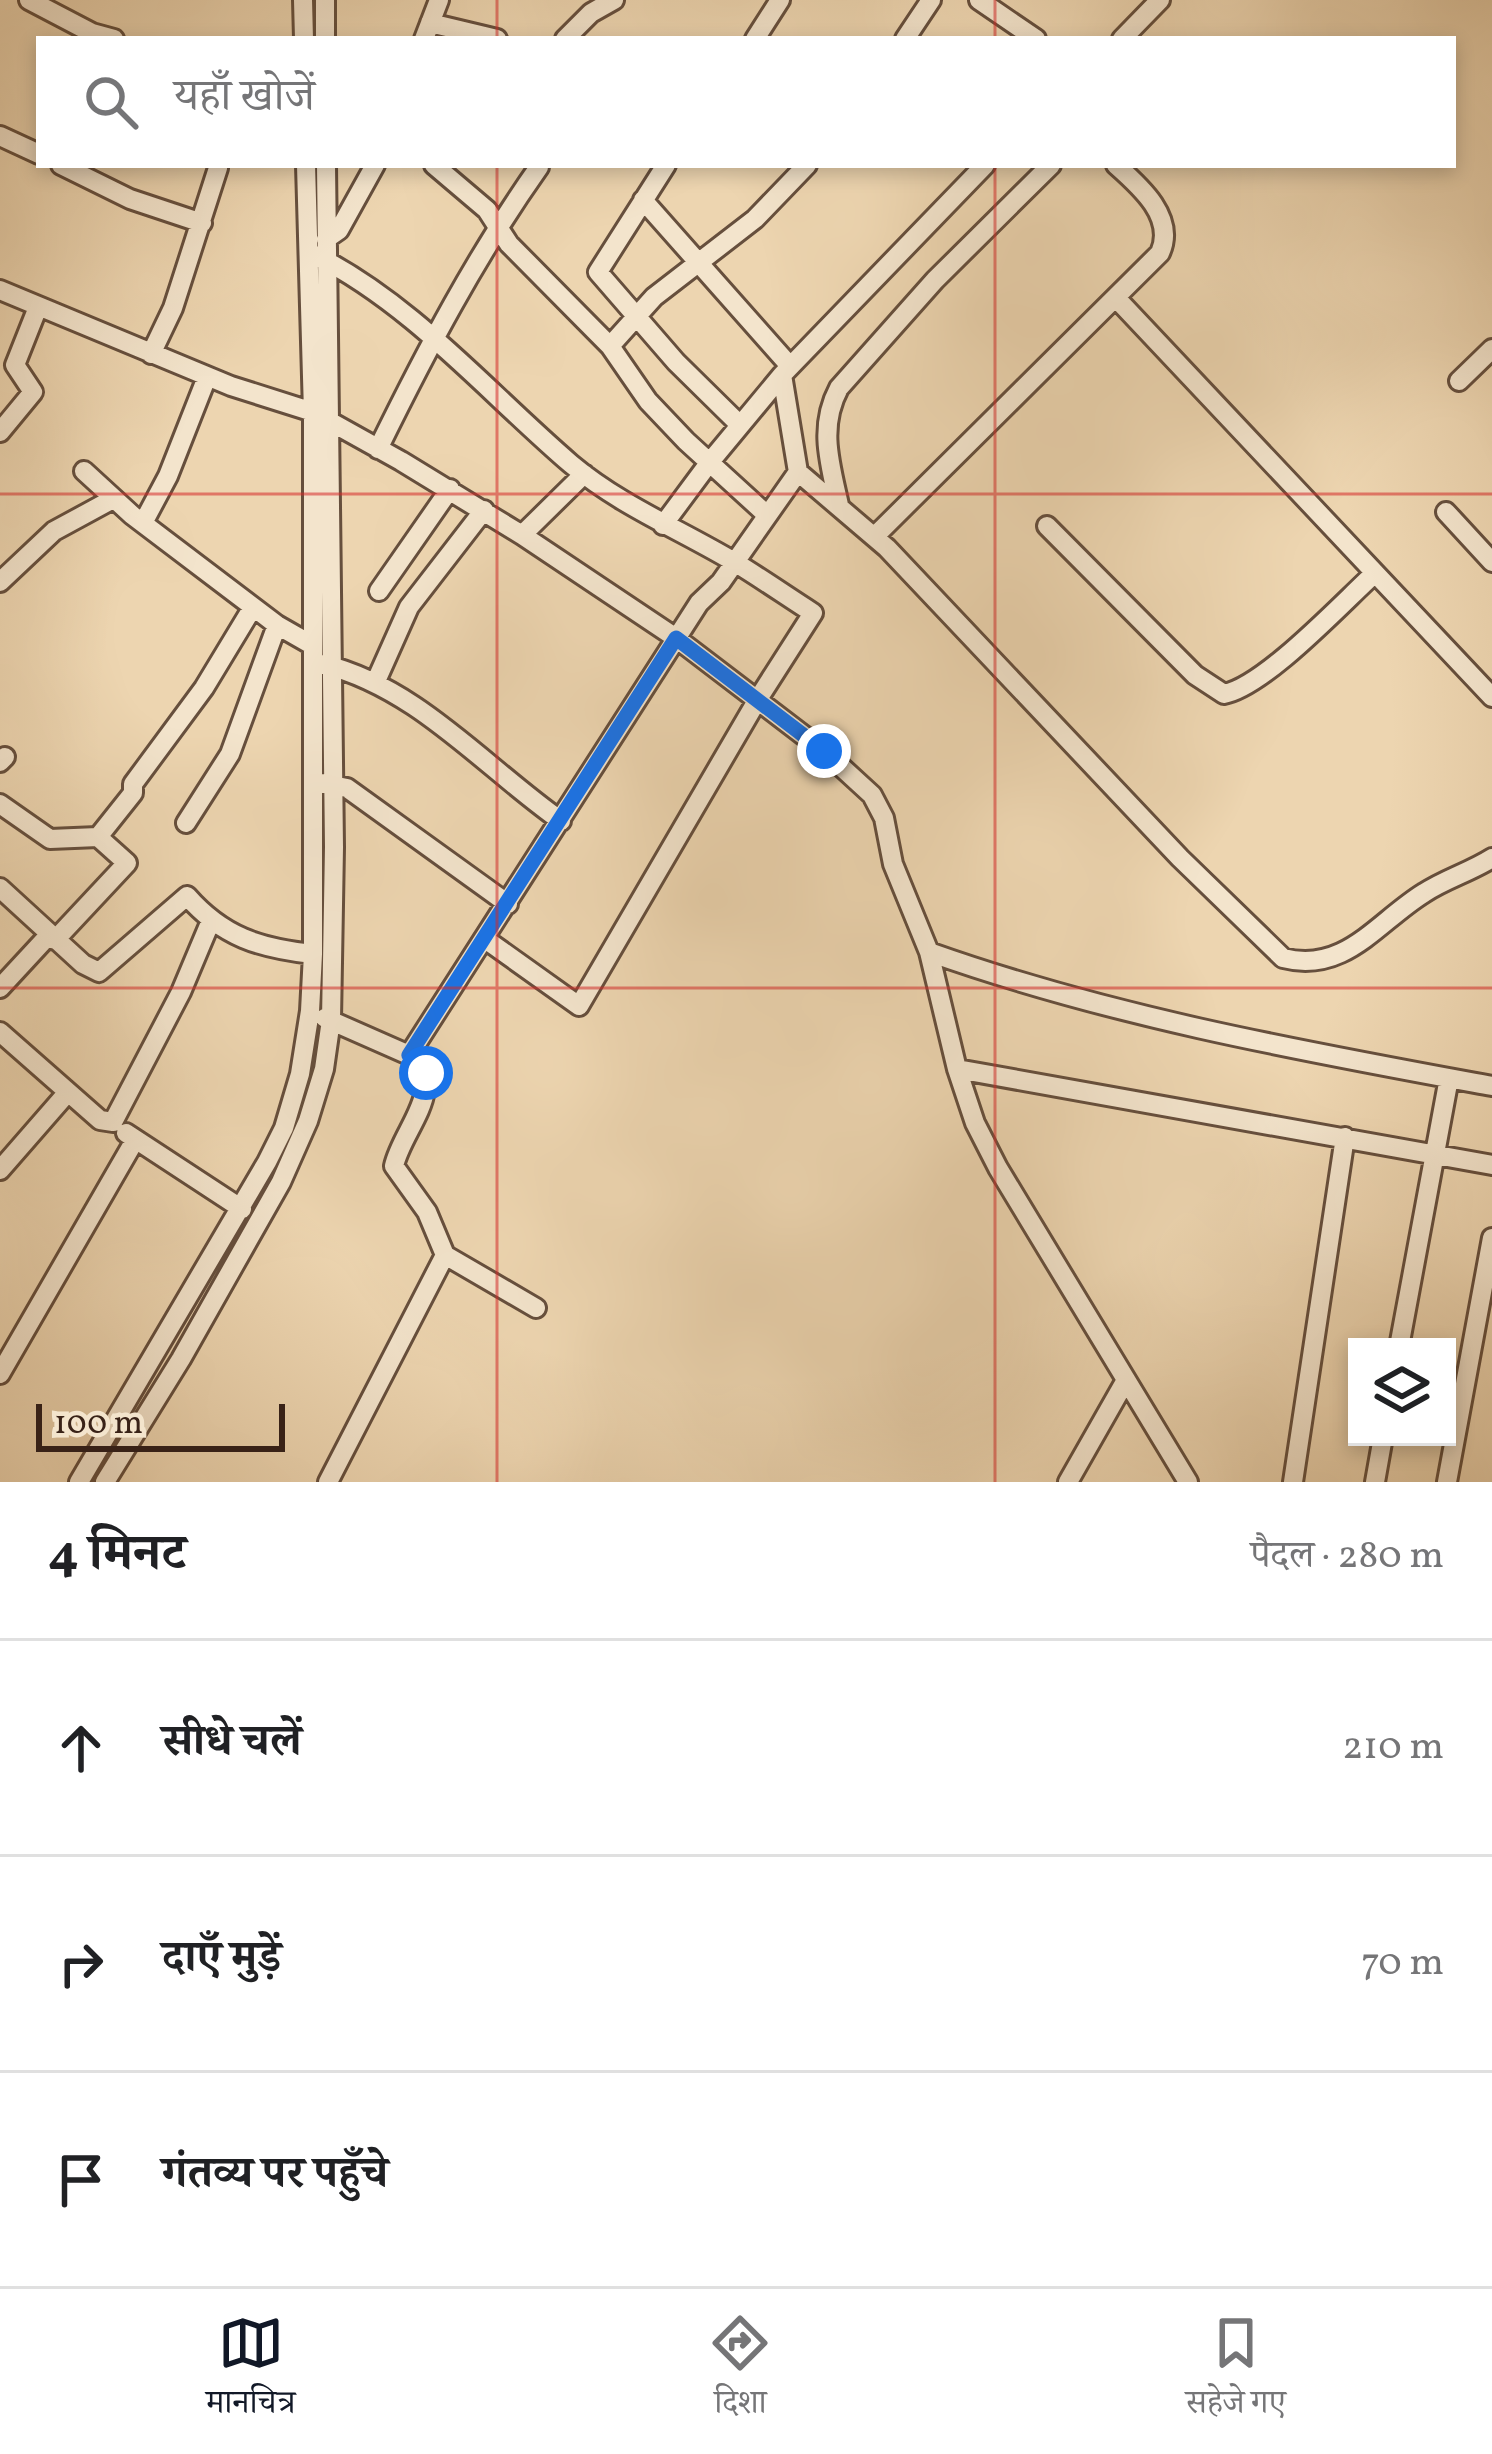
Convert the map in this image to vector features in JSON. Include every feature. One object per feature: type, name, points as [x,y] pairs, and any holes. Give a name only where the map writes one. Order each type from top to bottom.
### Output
[{"type":"street","points":[[303,0],[304,36]]},
{"type":"street","points":[[325,0],[325,36]]},
{"type":"street","points":[[439,0],[427,31],[470,36]]},
{"type":"street","points":[[568,36],[591,13],[614,0]]},
{"type":"street","points":[[757,36],[780,0]]},
{"type":"street","points":[[907,36],[931,0]]},
{"type":"street","points":[[980,0],[1032,36]]},
{"type":"street","points":[[32,1],[103,36]]},
{"type":"street","points":[[1125,36],[1156,1]]},
{"type":"street","points":[[0,136],[36,153]]},
{"type":"street","points":[[67,168],[130,199],[202,224]]},
{"type":"street","points":[[151,354],[173,308],[218,168]]},
{"type":"street","points":[[305,168],[331,422],[318,657]]},
{"type":"street","points":[[326,168],[326,239]]},
{"type":"street","points":[[105,1482],[181,1359],[297,1150],[324,1069],[331,1021],[313,412],[316,256],[326,239],[339,230],[373,168]]},
{"type":"street","points":[[378,448],[432,339],[497,225],[538,168]]},
{"type":"street","points":[[664,168],[598,272],[740,425]]},
{"type":"street","points":[[610,346],[634,315],[755,219],[804,168]]},
{"type":"street","points":[[663,525],[786,370],[982,168]]},
{"type":"street","points":[[838,505],[826,425],[838,388],[935,280],[1048,168]]},
{"type":"street","points":[[874,537],[1160,253],[1167,237],[1159,212],[1119,168]]},
{"type":"street","points":[[457,172],[509,244],[610,346],[647,401],[767,515]]},
{"type":"street","points":[[409,1055],[699,602],[734,562],[798,472],[786,370],[643,200]]},
{"type":"street","points":[[316,256],[348,272],[432,339],[584,474],[813,614],[758,699],[579,1006],[485,939]]},
{"type":"street","points":[[0,291],[207,377],[313,412],[449,489],[676,638],[758,699],[872,795],[884,818],[893,865],[929,952],[975,1124],[1188,1482]]},
{"type":"street","points":[[1117,299],[1492,697]]},
{"type":"street","points":[[0,432],[33,392],[15,364],[38,307]]},
{"type":"street","points":[[1460,381],[1492,349]]},
{"type":"street","points":[[142,523],[167,476],[207,377]]},
{"type":"street","points":[[84,471],[142,523],[318,657],[376,681],[447,729],[561,821]]},
{"type":"street","points":[[798,472],[874,537],[1180,858],[1283,958],[1300,962],[1352,950],[1417,897],[1492,858]]},
{"type":"street","points":[[522,535],[584,474]]},
{"type":"street","points":[[379,590],[449,489]]},
{"type":"street","points":[[0,582],[54,531],[113,499]]},
{"type":"street","points":[[376,681],[409,607],[484,510]]},
{"type":"street","points":[[1446,512],[1492,562]]},
{"type":"street","points":[[1047,526],[1196,675],[1224,694],[1241,691],[1265,672],[1375,573]]},
{"type":"street","points":[[98,837],[134,793],[134,784],[204,688],[253,607]]},
{"type":"street","points":[[186,823],[230,754],[277,625]]},
{"type":"street","points":[[323,784],[347,788],[508,904]]},
{"type":"street","points":[[80,1482],[242,1209],[284,1128],[300,1074],[310,1011],[323,784]]},
{"type":"street","points":[[0,804],[50,839],[98,837],[128,863],[0,988]]},
{"type":"street","points":[[0,888],[82,964],[99,972],[187,896],[210,923],[243,939],[313,954]]},
{"type":"street","points":[[113,1122],[181,992],[210,923]]},
{"type":"street","points":[[929,952],[1029,988],[1157,1019],[1492,1086]]},
{"type":"street","points":[[310,1011],[421,1064],[427,1084],[394,1166],[427,1212],[445,1255],[536,1308]]},
{"type":"street","points":[[0,1032],[100,1120],[113,1122],[242,1209]]},
{"type":"street","points":[[957,1069],[1492,1165]]},
{"type":"street","points":[[1402,1338],[1449,1078]]},
{"type":"street","points":[[0,1170],[68,1092]]},
{"type":"street","points":[[1293,1482],[1345,1138]]},
{"type":"street","points":[[0,1374],[135,1140]]},
{"type":"street","points":[[1448,1482],[1492,1238]]},
{"type":"street","points":[[328,1482],[445,1255]]},
{"type":"street","points":[[1068,1482],[1126,1380]]},
{"type":"street","points":[[1375,1482],[1381,1446]]},
{"type":"route","points":[[426,1073],[409,1055],[676,638],[824,751]]}]
